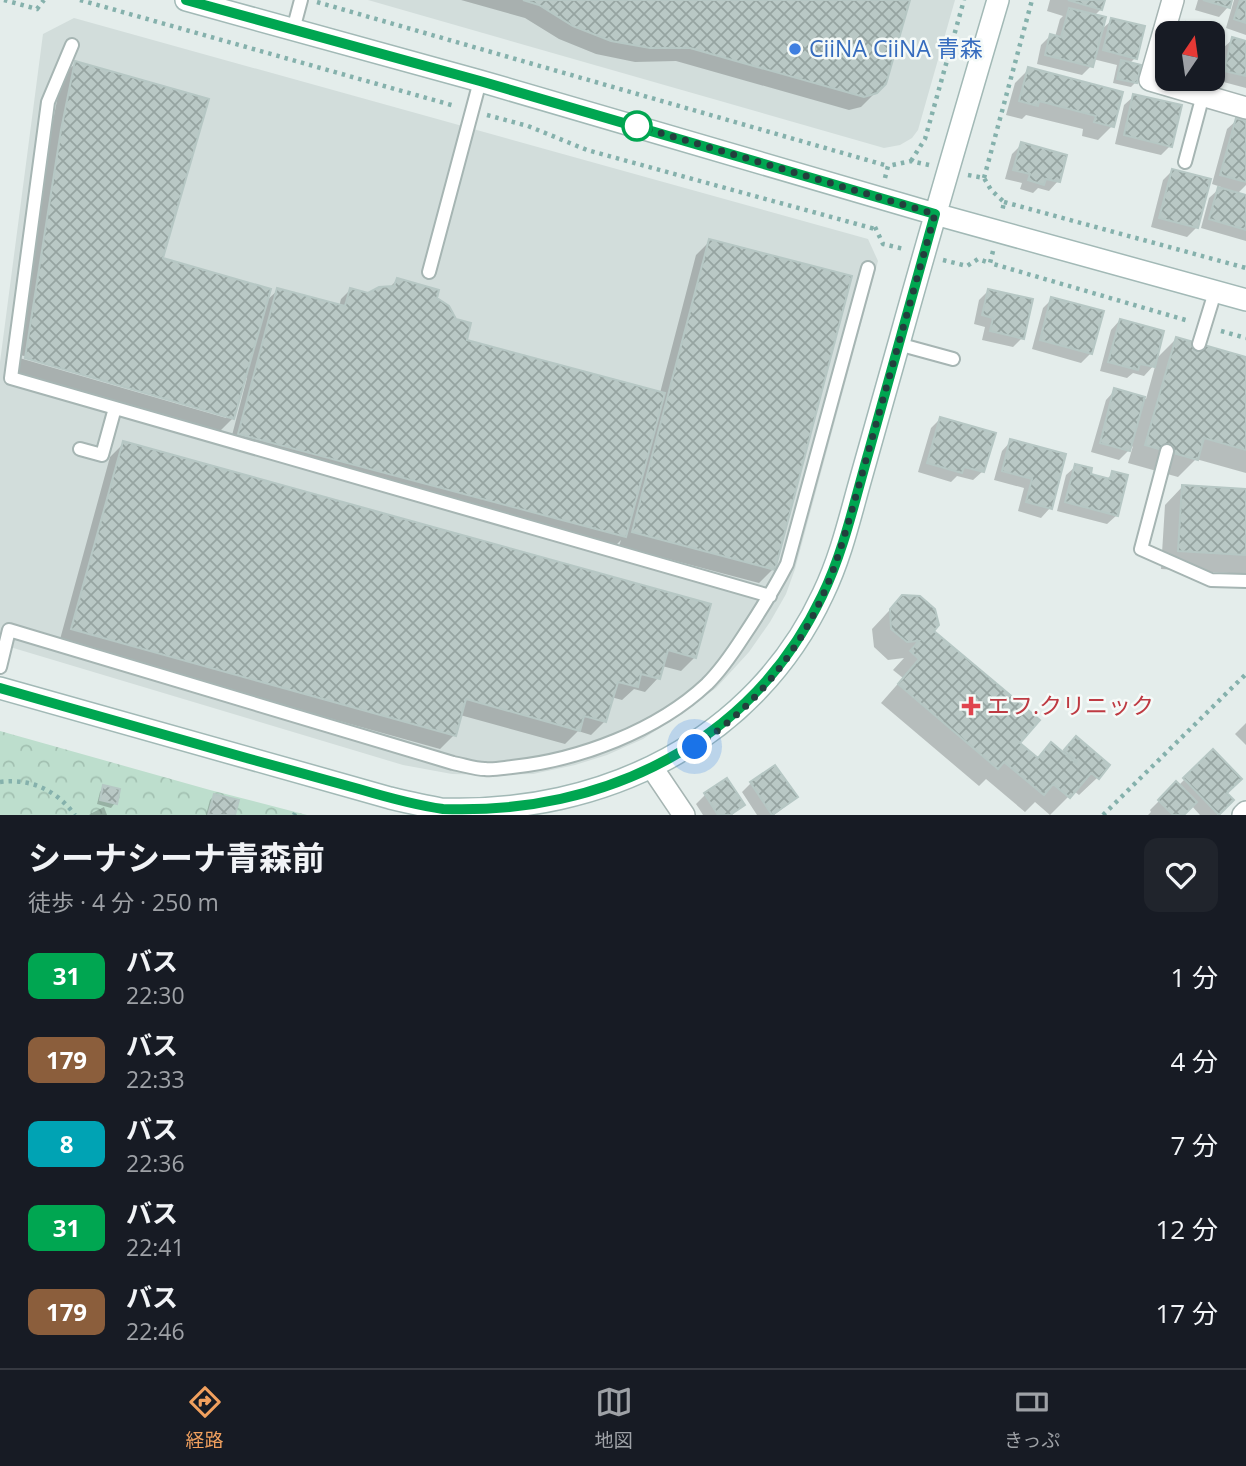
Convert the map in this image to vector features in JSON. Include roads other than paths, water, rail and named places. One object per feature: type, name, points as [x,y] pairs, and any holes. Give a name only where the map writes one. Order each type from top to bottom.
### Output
[{"type":"street","points":[[186,0],[480,81],[935,214],[1246,300]]},
{"type":"street","points":[[0,688],[389,806],[498,812],[560,805],[624,786],[655,772],[710,737],[760,692],[780,667],[810,620],[827,586],[837,560],[998,0]]},
{"type":"street","points":[[1173,0],[1150,80],[1246,108]]},
{"type":"street","points":[[655,772],[684,815]]},
{"type":"lane","points":[[293,30],[301,0]]},
{"type":"lane","points":[[72,45],[48,102],[11,378],[770,596]]},
{"type":"lane","points":[[429,272],[480,81]]},
{"type":"lane","points":[[1185,162],[1203,95]]},
{"type":"lane","points":[[0,667],[9,630],[440,760],[484,770],[536,764],[602,746],[626,736],[686,701],[725,664],[788,564],[868,268]]},
{"type":"lane","points":[[1199,344],[1215,292]]},
{"type":"lane","points":[[898,344],[953,359]]},
{"type":"lane","points":[[80,449],[102,455],[115,408]]},
{"type":"lane","points":[[1167,451],[1141,550],[1211,580],[1246,581]]},
{"type":"place","name":"CiiNA CiiNA 青森","points":[[795,49]]},
{"type":"place","name":"エフ.クリニック","points":[[971,706]]}]
